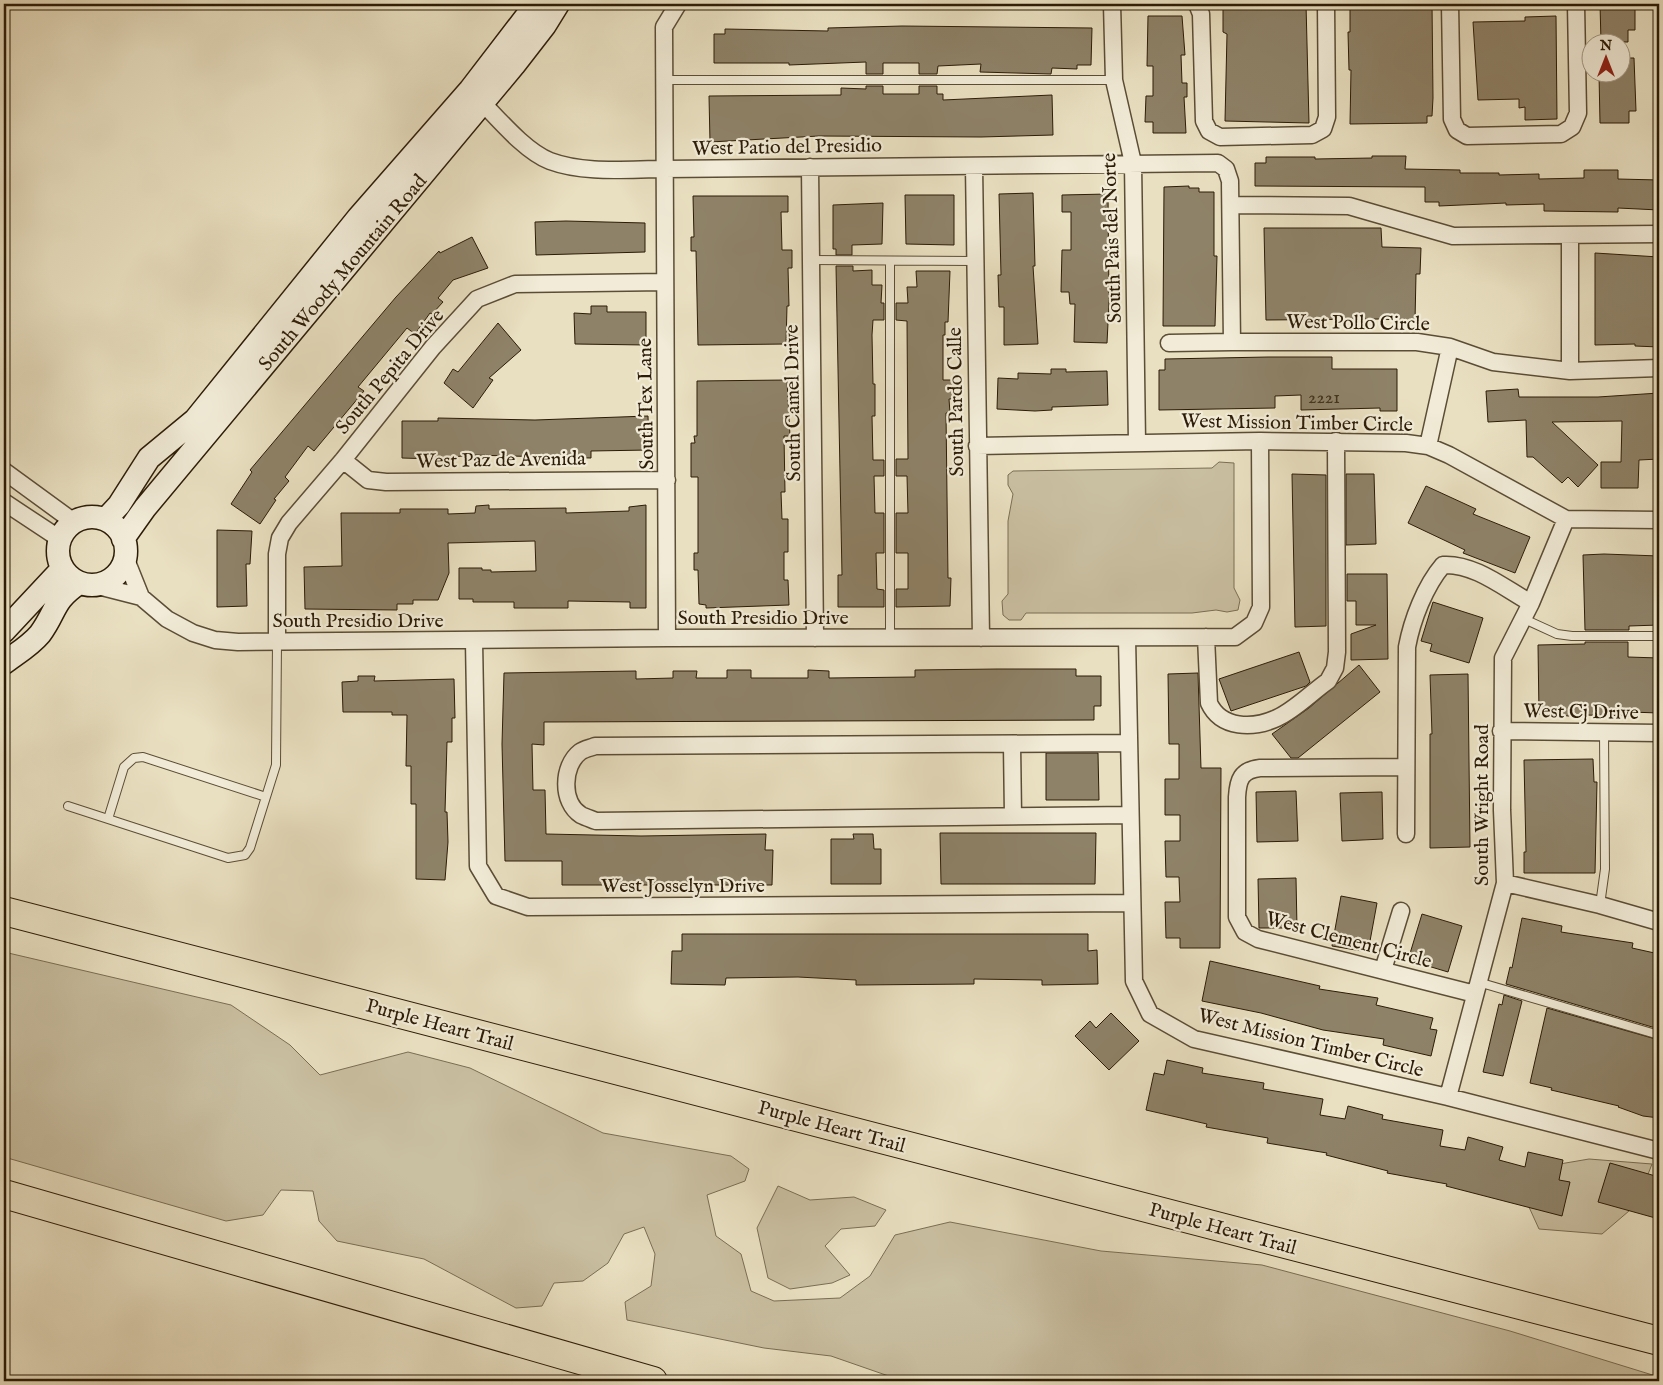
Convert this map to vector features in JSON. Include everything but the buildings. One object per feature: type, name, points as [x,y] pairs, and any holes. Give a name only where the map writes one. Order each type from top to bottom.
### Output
[{"type":"highway","name":"Purple Heart Trail","points":[[4,911],[1659,1341]]},
{"type":"highway","points":[[4,1194],[653,1381]]},
{"type":"street","name":"South Woody Mountain Road","points":[[124,548],[145,508],[476,96],[536,4]]},
{"type":"street","name":"South Woody Mountain Road","points":[[106,519],[119,506],[149,458],[195,420],[358,218],[545,25],[558,4]]},
{"type":"street","name":"South Tex Lane","points":[[667,638],[664,27],[678,4]]},
{"type":"street","name":"South Pais del Norte","points":[[1112,4],[1114,80],[1133,163],[1137,442]]},
{"type":"street","points":[[1197,4],[1201,14],[1204,122],[1209,131],[1220,137],[1312,135],[1323,129],[1327,117],[1326,4]]},
{"type":"street","points":[[1450,4],[1452,119],[1457,130],[1467,136],[1561,134],[1572,127],[1578,113],[1576,4]]},
{"type":"street","name":"West Patio del Presidio","points":[[476,96],[532,150],[549,161],[574,168],[665,169],[1133,163]]},
{"type":"street","points":[[1133,163],[1218,163],[1226,169],[1230,181],[1231,205],[1232,342]]},
{"type":"street","name":"South Pardo Calle","points":[[974,166],[981,638]]},
{"type":"street","name":"South Camel Drive","points":[[810,167],[815,638]]},
{"type":"street","points":[[1231,205],[1349,206],[1453,236],[1570,237],[1659,234]]},
{"type":"street","points":[[1570,237],[1570,372]]},
{"type":"street","name":"South Pepita Drive","points":[[277,642],[277,554],[280,538],[289,523],[343,460],[433,347],[477,299],[515,284],[665,282]]},
{"type":"street","name":"West Pollo Circle","points":[[1169,343],[1417,342],[1450,347],[1493,362],[1570,372],[1659,368]]},
{"type":"street","points":[[1428,446],[1450,347]]},
{"type":"street","name":"South Presidio Drive","points":[[124,548],[141,597],[167,619],[193,633],[215,640],[238,642],[667,638],[1235,637],[1254,623],[1261,607],[1260,441]]},
{"type":"street","name":"West Mission Timber Circle","points":[[977,446],[1260,441],[1336,441],[1428,446],[1449,454],[1566,519],[1659,520]]},
{"type":"street","points":[[1206,637],[1209,703],[1213,713],[1230,724],[1262,723],[1278,718],[1328,681],[1332,674],[1337,652],[1336,441]]},
{"type":"street","name":"West Paz de Avenida","points":[[343,460],[368,480],[386,482],[667,480]]},
{"type":"street","points":[[4,471],[67,531]]},
{"type":"street","points":[[4,502],[67,531]]},
{"type":"street","points":[[4,630],[79,579],[115,576],[124,548],[117,529],[106,519],[84,518],[67,531],[58,551],[79,579],[141,597]]},
{"type":"street","name":"South Wright Road","points":[[1448,1097],[1505,883],[1501,731],[1503,658],[1530,603],[1566,519]]},
{"type":"street","points":[[1406,834],[1407,647],[1410,633],[1434,575],[1443,565],[1462,566],[1530,603]]},
{"type":"street","points":[[4,663],[31,643],[40,633],[64,593],[79,579]]},
{"type":"street","name":"West Mission Timber Circle","points":[[1127,638],[1134,981],[1150,1014],[1194,1039],[1448,1097],[1659,1151]]},
{"type":"street","name":"West Josselyn Drive","points":[[474,641],[478,866],[496,896],[528,907],[1131,903]]},
{"type":"street","name":"West Cj Drive","points":[[1501,731],[1659,733]]},
{"type":"street","points":[[1129,743],[595,746],[581,751],[573,760],[565,779],[569,799],[580,814],[596,820],[1130,815]]},
{"type":"street","points":[[1012,744],[1013,816]]},
{"type":"street","name":"West Clement Circle","points":[[1406,767],[1260,768],[1251,769],[1242,774],[1238,782],[1238,917],[1245,932],[1258,939],[1383,970],[1477,988]]},
{"type":"street","points":[[1505,883],[1600,905],[1659,922]]},
{"type":"street","points":[[1383,970],[1401,911]]},
{"type":"lane","points":[[664,80],[1114,80]]},
{"type":"lane","points":[[811,260],[974,261]]},
{"type":"lane","points":[[890,260],[890,638]]},
{"type":"lane","points":[[1522,618],[1557,634],[1572,636],[1659,636]]},
{"type":"lane","points":[[68,806],[228,858],[245,856],[250,848],[277,755],[277,642]]},
{"type":"lane","points":[[1600,905],[1605,869],[1604,732]]},
{"type":"lane","points":[[108,819],[124,767],[134,758],[143,758],[266,797]]},
{"type":"lane","points":[[1477,988],[1659,1035]]},
{"type":"shaded area","points":[[1219,462],[1234,463],[1234,588],[1240,600],[1238,610],[1192,613],[1026,613],[1021,620],[1009,620],[1003,615],[1002,601],[1008,594],[1008,521],[1013,494],[1008,485],[1008,475],[1013,471],[1212,468]]},
{"type":"shaded area","points":[[4,952],[231,1005],[290,1045],[320,1075],[408,1052],[470,1068],[603,1133],[731,1156],[749,1169],[745,1181],[707,1195],[716,1236],[741,1254],[751,1291],[774,1301],[840,1298],[870,1276],[895,1235],[950,1222],[1101,1251],[1262,1265],[1510,1331],[1659,1377],[1659,1381],[903,1381],[831,1356],[764,1348],[627,1320],[625,1302],[651,1286],[655,1254],[644,1227],[624,1234],[608,1263],[583,1281],[554,1283],[542,1306],[516,1308],[424,1259],[337,1241],[319,1221],[313,1191],[281,1190],[263,1215],[226,1221],[4,1157]]},
{"type":"shaded area","points":[[1589,1159],[1652,1164],[1636,1205],[1602,1234],[1539,1229],[1513,1172]]},
{"type":"shaded area","points":[[778,1186],[810,1200],[854,1197],[886,1210],[875,1226],[841,1229],[825,1246],[850,1275],[832,1283],[790,1289],[768,1278],[757,1228]]}]
